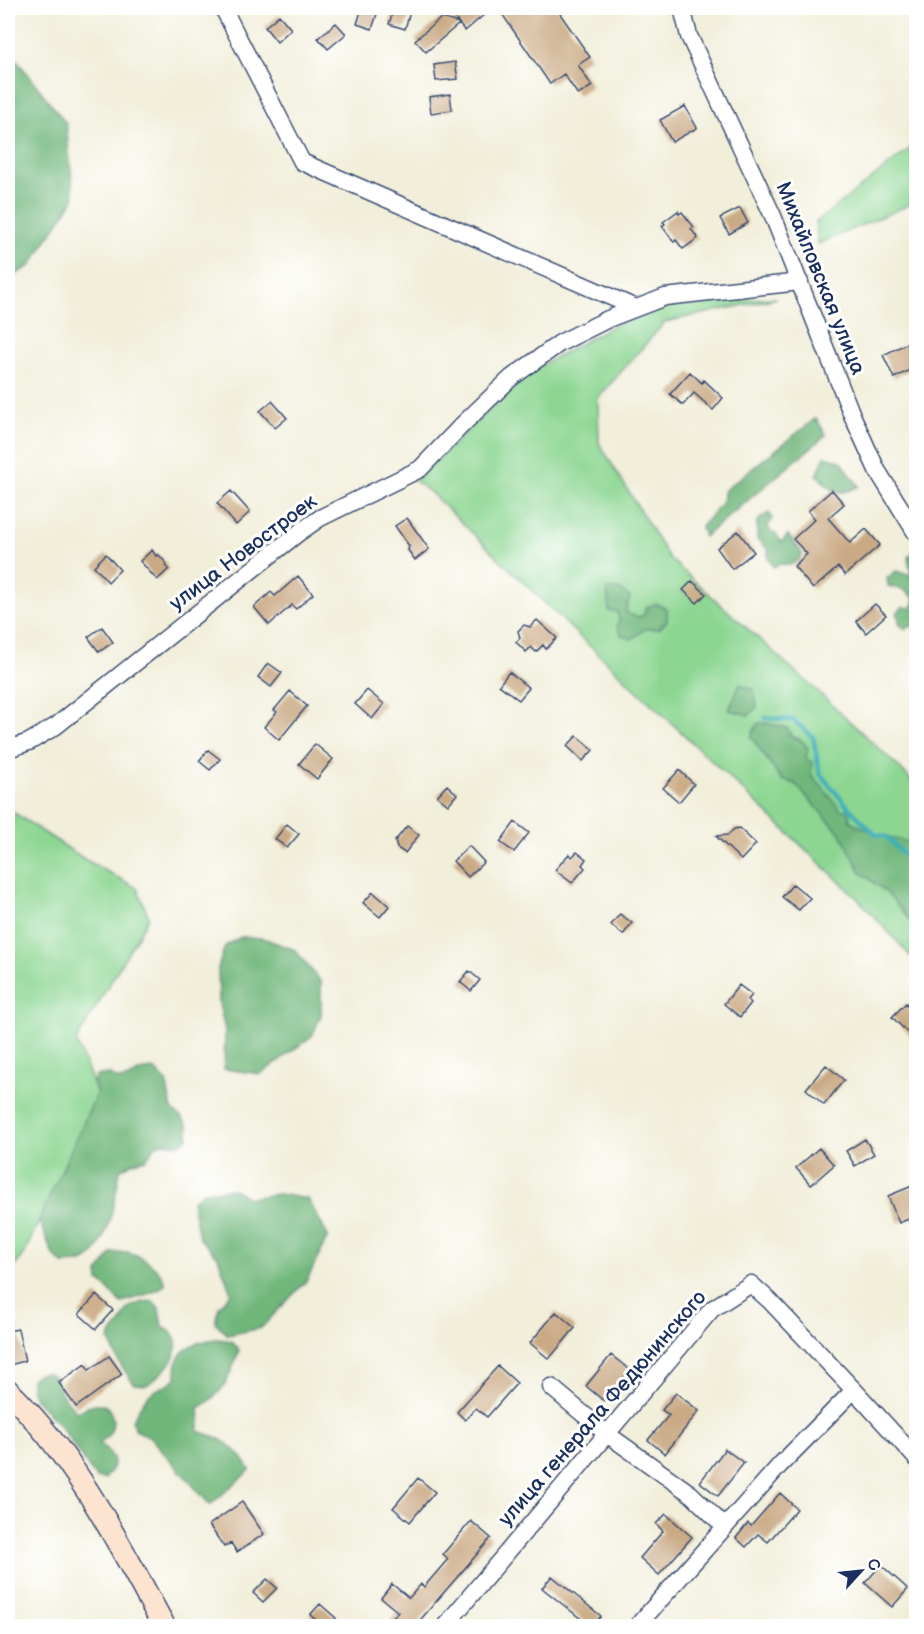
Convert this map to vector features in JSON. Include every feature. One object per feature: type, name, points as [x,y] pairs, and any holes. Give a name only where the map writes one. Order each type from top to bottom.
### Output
[{"type":"main road","points":[[8,1391],[61,1452],[107,1524],[164,1626]]},
{"type":"street","points":[[223,8],[302,162],[636,308]]},
{"type":"street","name":"Михайловская улица","points":[[682,8],[689,36],[774,216],[876,470],[916,532]]},
{"type":"street","name":"улица Новостроек","points":[[8,749],[29,742],[56,726],[312,523],[420,469],[462,424],[511,378],[560,343],[608,319],[665,297],[800,282]]},
{"type":"street","name":"улица генерала Федюнинского","points":[[445,1626],[712,1309],[751,1284],[770,1301],[916,1458]]},
{"type":"street","points":[[551,1387],[608,1434],[691,1494],[724,1527]]},
{"type":"street","points":[[637,1626],[780,1465],[854,1390]]},
{"type":"green space","points":[[8,49],[66,123],[74,199],[30,266],[8,279]]},
{"type":"green space","points":[[916,144],[916,202],[818,244],[816,222]]},
{"type":"green space","points":[[777,298],[665,322],[598,398],[599,443],[669,558],[828,701],[905,773],[916,787],[916,962],[857,898],[431,493],[415,481],[529,372],[616,324],[686,301]]},
{"type":"green space","points":[[816,418],[826,435],[704,537],[701,527],[721,504],[725,490]]},
{"type":"green space","points":[[825,456],[841,461],[859,486],[840,492],[827,485],[817,475]]},
{"type":"green space","points":[[769,513],[772,518],[768,527],[770,531],[776,533],[781,542],[788,535],[802,553],[799,559],[791,565],[780,564],[774,567],[768,558],[768,549],[757,539],[757,522]]},
{"type":"green space","points":[[916,550],[916,624],[906,629],[900,625],[897,613],[903,607],[911,608],[915,599],[904,590],[888,586],[887,578],[896,571],[911,575],[908,557]]},
{"type":"green space","points":[[607,589],[618,589],[630,597],[626,609],[628,614],[638,617],[644,615],[646,607],[657,604],[667,609],[667,621],[659,629],[645,629],[632,639],[621,635],[617,625],[618,612],[609,611]]},
{"type":"green space","points":[[740,684],[754,690],[757,707],[749,715],[729,710]]},
{"type":"green space","points":[[758,723],[787,728],[791,736],[801,740],[808,748],[806,758],[813,763],[811,774],[842,811],[849,808],[850,821],[882,835],[916,843],[916,928],[887,893],[861,872],[841,834],[794,783],[782,780],[751,737]]},
{"type":"green space","points":[[8,809],[86,860],[137,888],[149,917],[76,1041],[97,1093],[26,1250],[8,1277]]},
{"type":"green space","points":[[241,937],[263,938],[295,950],[321,982],[321,1015],[312,1036],[261,1074],[224,1069],[225,1030],[219,1004],[218,968],[225,946]]},
{"type":"green space","points":[[154,1069],[166,1081],[172,1109],[188,1126],[188,1138],[179,1145],[157,1144],[146,1159],[133,1162],[120,1170],[109,1222],[98,1248],[90,1257],[81,1262],[63,1264],[53,1255],[39,1220],[97,1093],[93,1082],[96,1076],[108,1074],[119,1080],[129,1078],[140,1071]]},
{"type":"green space","points":[[234,1189],[248,1198],[278,1194],[308,1199],[328,1236],[307,1280],[261,1328],[228,1335],[215,1322],[219,1307],[231,1293],[218,1257],[199,1238],[192,1202],[203,1192]]},
{"type":"green space","points":[[128,1252],[151,1264],[160,1273],[165,1284],[156,1291],[122,1303],[99,1281],[98,1273],[112,1253]]},
{"type":"green space","points":[[153,1301],[159,1308],[162,1327],[174,1336],[176,1350],[164,1371],[152,1381],[147,1385],[134,1384],[118,1361],[109,1340],[128,1308],[142,1302]]},
{"type":"green space","points":[[217,1339],[232,1341],[239,1350],[221,1390],[199,1408],[198,1431],[215,1437],[235,1449],[250,1470],[210,1505],[149,1436],[135,1430],[132,1421],[149,1395],[176,1378],[177,1361],[185,1350],[200,1342]]},
{"type":"green space","points":[[47,1373],[55,1377],[58,1389],[76,1412],[98,1404],[110,1410],[113,1419],[112,1429],[100,1443],[112,1457],[114,1463],[105,1479],[96,1478],[62,1428],[35,1399],[31,1379],[38,1374]]},
{"type":"building","points":[[362,8],[379,8],[372,29],[357,24]]},
{"type":"building","points":[[394,8],[411,8],[405,29],[389,24]]},
{"type":"building","points":[[445,8],[492,8],[465,31],[459,24],[426,52],[415,40],[441,18],[459,23]]},
{"type":"building","points":[[498,8],[556,8],[590,57],[578,65],[592,86],[578,95],[564,74],[550,84]]},
{"type":"building","points":[[279,15],[291,29],[277,42],[265,27]]},
{"type":"building","points":[[336,23],[346,34],[328,49],[318,38]]},
{"type":"building","points":[[455,62],[458,79],[436,81],[434,65]]},
{"type":"building","points":[[450,94],[452,110],[431,113],[429,97]]},
{"type":"building","points":[[685,106],[697,128],[672,142],[660,120]]},
{"type":"building","points":[[740,208],[748,223],[729,234],[720,218]]},
{"type":"building","points":[[678,211],[679,214],[682,212],[694,227],[691,229],[698,238],[683,249],[676,240],[674,242],[662,226],[665,224],[663,222]]},
{"type":"building","points":[[912,341],[916,351],[916,367],[894,378],[883,355]]},
{"type":"building","points":[[690,372],[702,383],[704,380],[723,398],[713,410],[694,393],[683,405],[670,394]]},
{"type":"building","points":[[272,401],[287,418],[275,428],[260,411]]},
{"type":"building","points":[[832,490],[844,504],[828,518],[850,543],[866,529],[880,545],[845,575],[838,567],[813,589],[794,566],[807,554],[793,539],[815,519],[808,511]]},
{"type":"building","points":[[231,491],[250,512],[236,525],[217,503]]},
{"type":"building","points":[[407,518],[429,549],[415,560],[408,550],[409,546],[395,526]]},
{"type":"building","points":[[738,531],[754,552],[732,569],[717,548]]},
{"type":"building","points":[[152,550],[167,564],[169,569],[157,580],[140,561]]},
{"type":"building","points":[[106,554],[120,570],[108,582],[94,566]]},
{"type":"building","points":[[298,576],[313,594],[296,609],[292,605],[269,625],[254,607],[271,592],[275,596]]},
{"type":"building","points":[[692,581],[706,594],[697,603],[683,590]]},
{"type":"building","points":[[875,604],[886,615],[866,633],[856,621]]},
{"type":"building","points":[[537,620],[557,638],[546,649],[543,645],[536,652],[531,647],[526,652],[516,642],[520,638],[518,631],[524,625],[530,627]]},
{"type":"building","points":[[102,627],[113,642],[99,652],[88,637]]},
{"type":"building","points":[[268,663],[282,673],[271,687],[258,677]]},
{"type":"building","points":[[509,672],[529,688],[519,700],[499,685]]},
{"type":"building","points":[[367,690],[384,704],[372,719],[355,704]]},
{"type":"building","points":[[290,691],[307,706],[279,740],[264,727],[277,712],[274,710]]},
{"type":"building","points":[[577,736],[593,750],[583,761],[567,746]]},
{"type":"building","points":[[315,744],[333,759],[317,779],[299,764]]},
{"type":"building","points":[[208,750],[220,759],[210,770],[199,761]]},
{"type":"building","points":[[679,770],[694,784],[679,802],[663,788]]},
{"type":"building","points":[[447,785],[457,794],[448,805],[437,796]]},
{"type":"building","points":[[515,822],[529,833],[514,852],[500,842]]},
{"type":"building","points":[[287,824],[299,834],[287,848],[275,839]]},
{"type":"building","points":[[407,826],[419,835],[405,853],[397,848],[395,841]]},
{"type":"building","points":[[739,828],[756,844],[741,860],[716,836],[728,835],[734,829]]},
{"type":"building","points":[[469,846],[484,862],[468,877],[453,861]]},
{"type":"building","points":[[577,852],[586,859],[582,865],[585,868],[572,883],[555,870],[569,854],[572,857]]},
{"type":"building","points":[[793,884],[810,898],[799,910],[782,897]]},
{"type":"building","points":[[373,892],[389,906],[380,917],[363,903]]},
{"type":"building","points":[[620,914],[632,923],[623,935],[611,925]]},
{"type":"building","points":[[469,971],[480,980],[471,991],[460,982]]},
{"type":"building","points":[[739,985],[752,995],[748,1000],[751,1003],[740,1017],[724,1004]]},
{"type":"building","points":[[906,1003],[916,1014],[916,1041],[892,1017]]},
{"type":"building","points":[[826,1065],[844,1080],[824,1105],[806,1089]]},
{"type":"building","points":[[865,1139],[874,1154],[855,1166],[846,1151]]},
{"type":"building","points":[[819,1148],[834,1165],[811,1185],[796,1168]]},
{"type":"building","points":[[912,1186],[916,1197],[916,1216],[899,1223],[888,1196]]},
{"type":"building","points":[[96,1295],[113,1310],[96,1329],[79,1314]]},
{"type":"building","points":[[556,1312],[575,1328],[549,1359],[530,1343]]},
{"type":"building","points":[[18,1329],[25,1361],[9,1365],[8,1331]]},
{"type":"building","points":[[611,1355],[630,1370],[604,1401],[586,1386]]},
{"type":"building","points":[[109,1356],[122,1374],[76,1407],[59,1383],[85,1364],[89,1370]]},
{"type":"building","points":[[498,1366],[517,1383],[487,1417],[476,1408],[465,1420],[457,1412]]},
{"type":"building","points":[[676,1393],[699,1411],[665,1454],[648,1440],[669,1415],[662,1410]]},
{"type":"building","points":[[725,1449],[744,1463],[718,1496],[700,1482]]},
{"type":"building","points":[[418,1478],[435,1492],[410,1522],[393,1508]]},
{"type":"building","points":[[780,1493],[797,1509],[768,1542],[758,1534],[746,1547],[736,1538],[748,1523],[751,1526]]},
{"type":"building","points":[[242,1502],[264,1534],[237,1552],[231,1543],[224,1547],[209,1525]]},
{"type":"building","points":[[666,1514],[692,1537],[659,1575],[640,1558],[663,1531],[656,1524]]},
{"type":"building","points":[[471,1521],[491,1538],[415,1626],[386,1626],[398,1612],[381,1598],[392,1584],[409,1598],[421,1584],[424,1587],[448,1559],[443,1554]]},
{"type":"building","points":[[881,1565],[908,1589],[892,1607],[865,1583]]},
{"type":"building","points":[[552,1576],[601,1616],[593,1626],[542,1588]]},
{"type":"building","points":[[267,1579],[277,1588],[263,1602],[253,1593]]},
{"type":"building","points":[[320,1604],[336,1618],[329,1626],[324,1626],[310,1615]]},
{"type":"waterway","points":[[765,718],[793,720],[813,737],[820,774],[875,834],[887,837],[916,868]]}]
